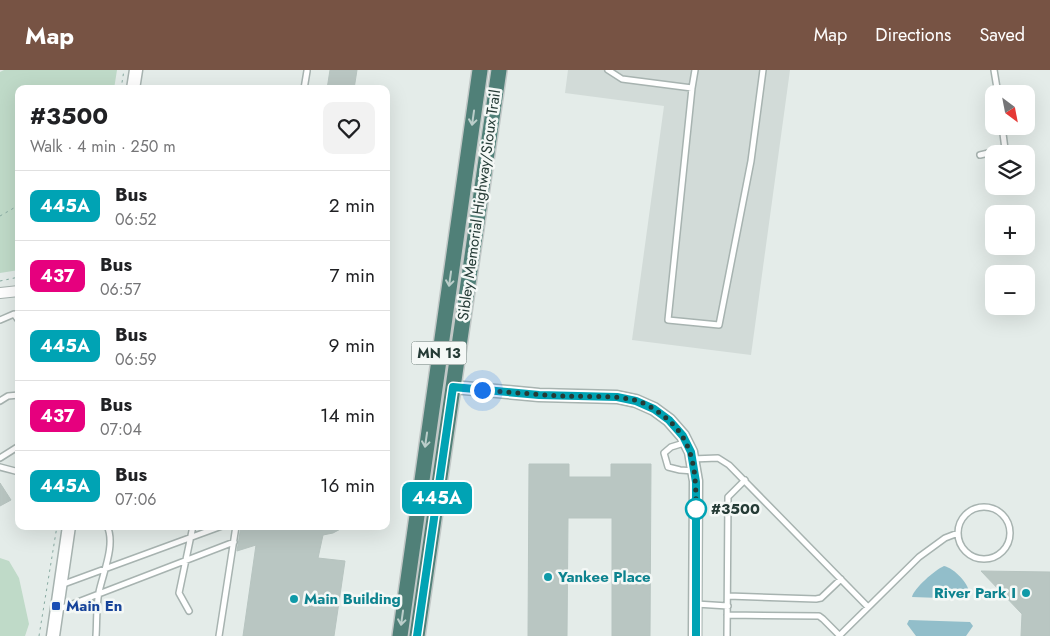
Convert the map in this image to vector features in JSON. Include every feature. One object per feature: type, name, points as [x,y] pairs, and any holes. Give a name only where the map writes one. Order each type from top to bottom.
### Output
[{"type":"highway","name":"Sibley Memorial Highway/Sioux Trail","points":[[400,636],[480,70]]},
{"type":"highway","name":"Sibley Memorial Highway/Sioux Trail","points":[[417,636],[499,70]]},
{"type":"street","points":[[134,85],[136,70]]},
{"type":"street","points":[[0,293],[15,291]]},
{"type":"street","points":[[453,387],[539,395],[617,397],[636,401],[654,409],[669,420],[686,442],[696,482],[696,636]]},
{"type":"street","points":[[53,636],[68,530]]},
{"type":"lane","points":[[608,70],[622,79],[692,88]]},
{"type":"lane","points":[[695,70],[668,320],[719,325],[751,161],[763,70]]},
{"type":"lane","points":[[994,70],[996,85]]},
{"type":"lane","points":[[305,85],[307,71]]},
{"type":"lane","points":[[980,155],[1005,149],[1003,135]]},
{"type":"lane","points":[[0,320],[14,314],[15,315]]},
{"type":"lane","points":[[0,401],[8,396],[15,395]]},
{"type":"lane","points":[[686,442],[670,446],[664,453],[668,467],[680,470],[718,458],[729,465],[868,607]]},
{"type":"lane","points":[[0,458],[15,449]]},
{"type":"lane","points":[[0,467],[15,471]]},
{"type":"lane","points":[[727,636],[728,497],[745,480]]},
{"type":"lane","points":[[985,506],[1002,512],[1007,519],[1011,536],[1007,547],[998,555],[989,559],[980,559],[970,556],[962,548],[958,539],[958,533],[962,517],[969,510],[985,506]]},
{"type":"lane","points":[[96,636],[99,594],[106,568],[111,534],[109,530]]},
{"type":"lane","points":[[189,611],[179,593],[192,530]]},
{"type":"lane","points":[[61,585],[212,530]]},
{"type":"lane","points":[[219,636],[236,530]]},
{"type":"lane","points":[[728,615],[819,616],[839,636],[919,557],[945,538],[958,533]]},
{"type":"lane","points":[[57,610],[234,542]]},
{"type":"lane","points":[[728,596],[816,599],[821,598],[841,579]]},
{"type":"lane","points":[[696,604],[728,606]]},
{"type":"path","points":[[122,85],[124,70]]},
{"type":"path","points":[[0,216],[15,207]]},
{"type":"path","points":[[0,280],[15,278]]},
{"type":"path","points":[[39,636],[56,530]]},
{"type":"shaded area","points":[[568,70],[790,70],[751,355],[632,340],[664,106],[565,93]]},
{"type":"green space","points":[[4,70],[117,70],[115,85],[15,85],[15,271],[0,273],[0,72]]},
{"type":"green space","points":[[0,558],[9,561],[19,578],[29,624],[25,636],[0,636]]},
{"type":"water","points":[[944,566],[952,570],[965,582],[969,595],[940,598],[912,597],[925,580]]},
{"type":"water","points":[[909,620],[970,622],[973,626],[966,636],[916,636],[907,624]]},
{"type":"building","points":[[330,70],[357,70],[355,85],[328,85]]},
{"type":"building","name":"Yankee Place","points":[[529,464],[569,464],[569,477],[611,477],[611,464],[651,464],[650,636],[612,636],[612,518],[568,518],[567,636],[528,636]]},
{"type":"building","points":[[0,483],[11,500],[0,506]]},
{"type":"building","name":"Main Building","points":[[240,530],[339,530],[323,535],[318,558],[345,561],[334,636],[243,636],[256,545],[237,551]]},
{"type":"building","name":"River Park I","points":[[981,571],[1050,572],[1050,636],[1021,636],[1022,614]]},
{"type":"bus line","name":"445A","points":[[417,636],[453,387],[539,395],[617,397],[636,401],[654,409],[669,420],[683,436],[691,452],[696,482],[696,636]]},
{"type":"place","name":"#3500","points":[[696,509]]},
{"type":"place","name":"Yankee Place","points":[[548,577]]},
{"type":"place","name":"River Park I","points":[[1026,593]]},
{"type":"place","name":"Main Building","points":[[294,599]]},
{"type":"place","name":"Main En","points":[[56,606]]},
{"type":"route","points":[[482,390],[539,395],[617,397],[636,401],[654,409],[669,420],[683,436],[691,452],[696,482],[696,516],[696,509]]}]
